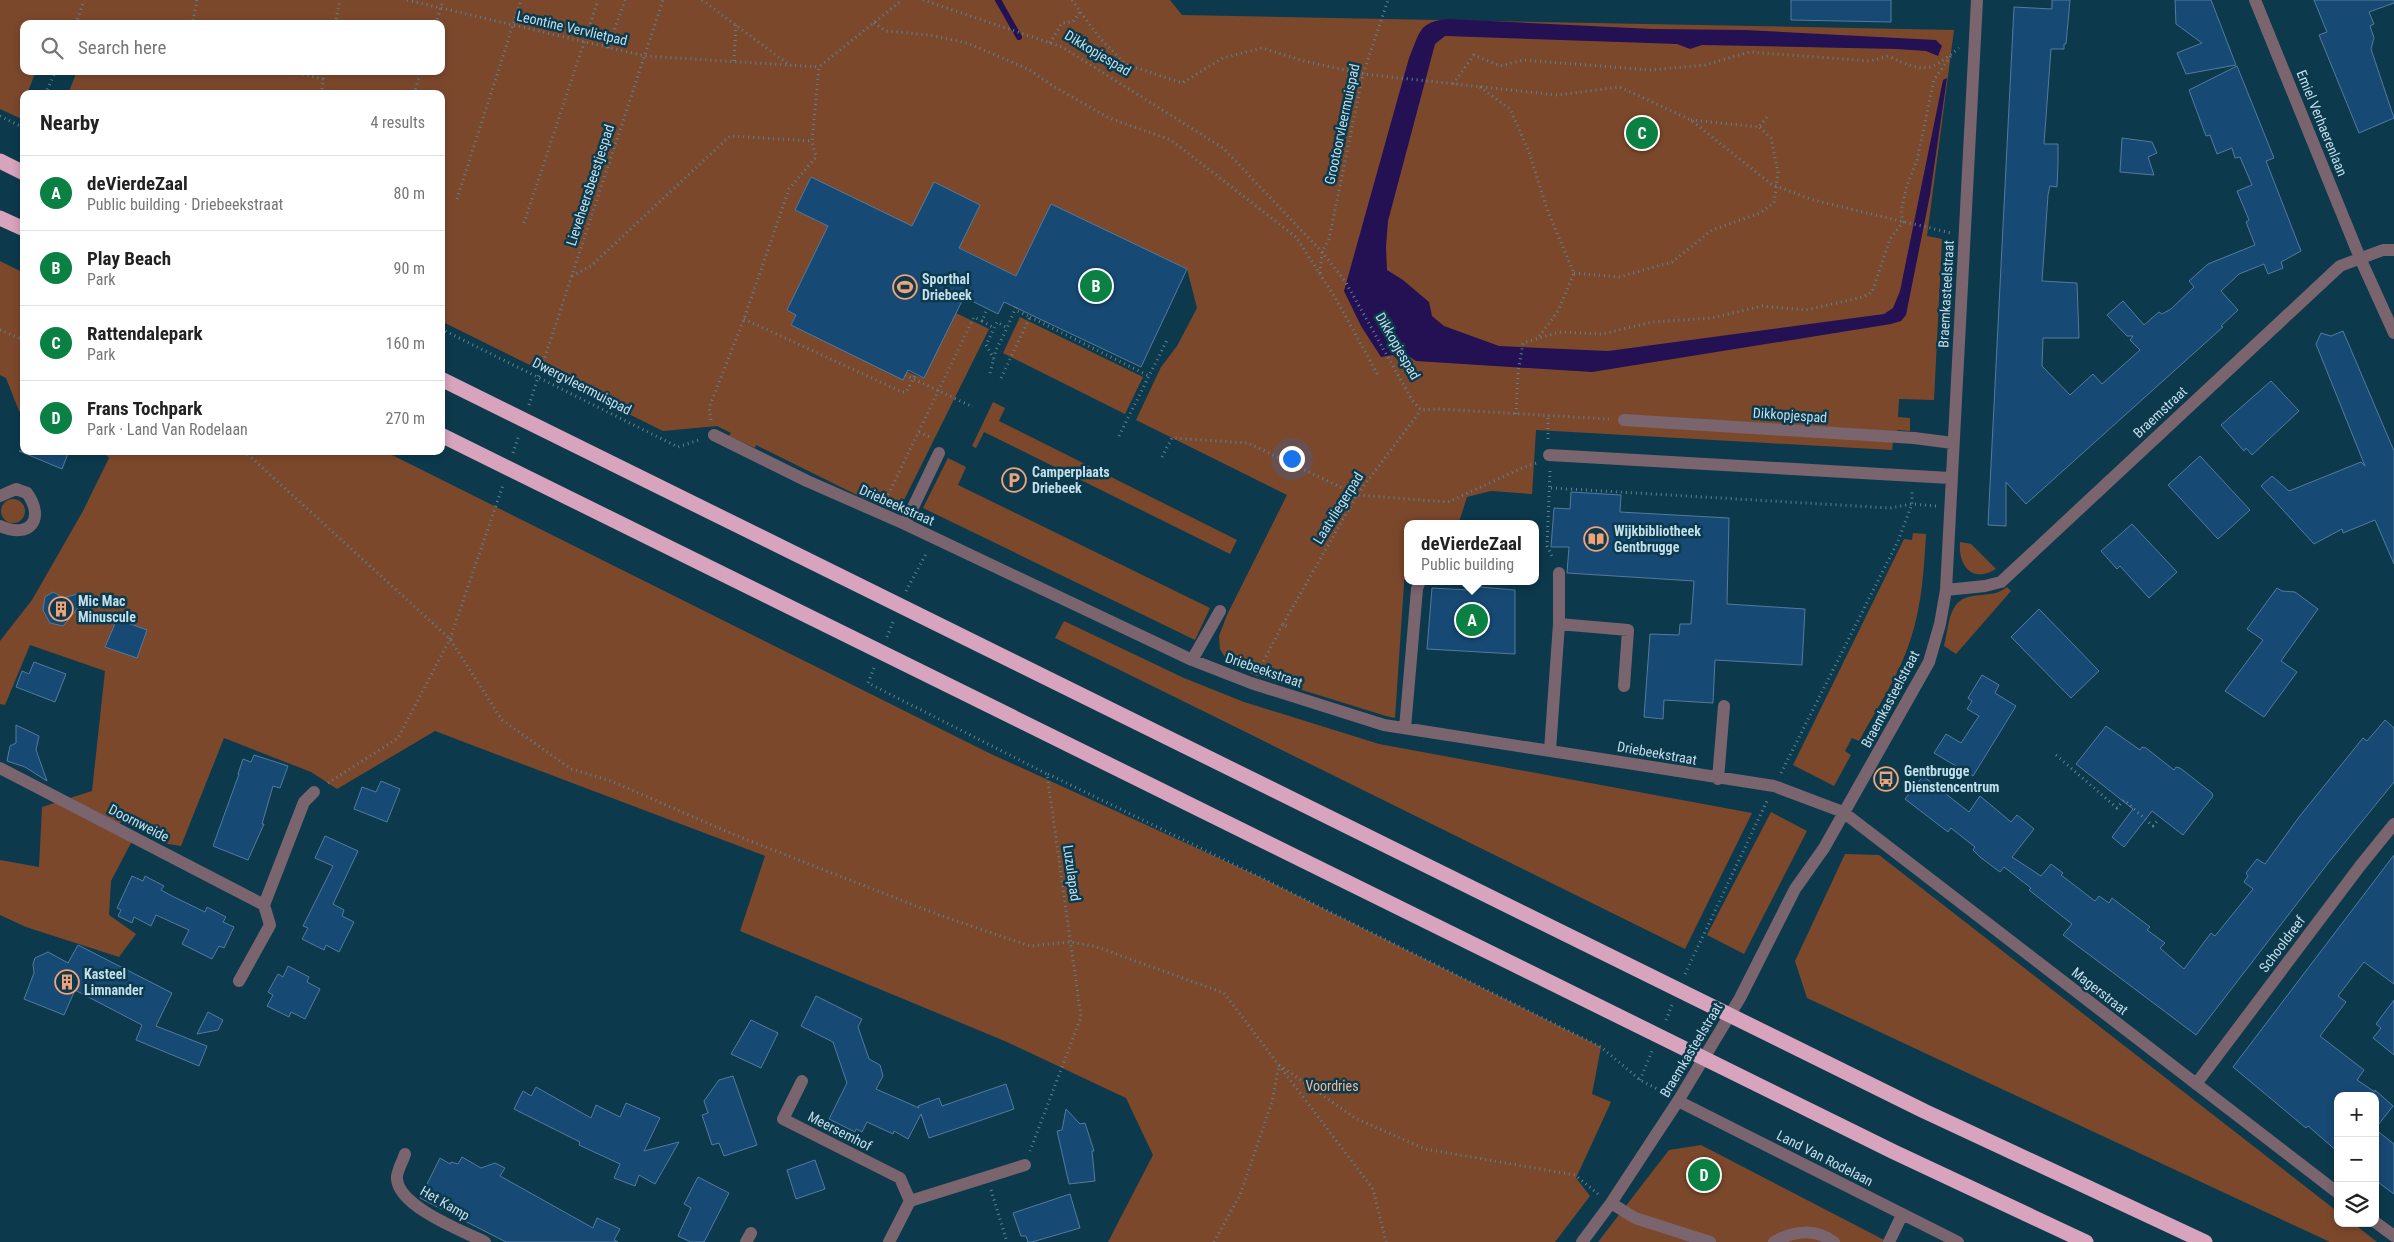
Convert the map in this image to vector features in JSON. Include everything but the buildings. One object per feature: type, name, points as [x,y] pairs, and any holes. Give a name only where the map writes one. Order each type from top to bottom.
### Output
[{"type":"highway","points":[[0,161],[20,171]]},
{"type":"highway","points":[[0,218],[20,227]]},
{"type":"highway","points":[[445,381],[1924,1111],[2205,1242]]},
{"type":"highway","points":[[445,437],[1894,1152],[2086,1242]]},
{"type":"street","name":"Braemkasteelstraat","points":[[1582,1242],[1611,1203],[1678,1101],[1740,998],[1795,890],[1824,848],[1929,662],[1940,624],[1946,590],[1950,478],[1977,0]]},
{"type":"street","name":"Emiel Verhaerenlaan","points":[[2255,0],[2360,258],[2394,334]]},
{"type":"street","name":"Braemstraat","points":[[1946,590],[1985,586],[2001,582],[2340,266],[2383,250],[2394,250]]},
{"type":"street","name":"Dikkopjespad","points":[[1624,420],[1914,438],[1953,443]]},
{"type":"street","name":"Driebeekstraat","points":[[714,435],[807,481],[905,524],[1192,660],[1251,683],[1384,725],[1550,750],[1718,779],[1774,786],[1843,812]]},
{"type":"street","points":[[905,524],[939,453]]},
{"type":"street","points":[[1549,458],[1950,478]]},
{"type":"street","points":[[0,496],[16,489],[28,493],[37,510],[35,519],[30,526],[22,530],[12,530],[0,526]]},
{"type":"street","points":[[1550,750],[1559,624],[1559,573]]},
{"type":"street","points":[[1405,728],[1418,585]]},
{"type":"street","points":[[1192,660],[1220,611]]},
{"type":"street","points":[[1559,624],[1628,630],[1624,686]]},
{"type":"street","points":[[1718,779],[1724,706]]},
{"type":"street","name":"Doornweide","points":[[0,768],[264,905]]},
{"type":"street","points":[[239,981],[270,925],[264,905],[304,802],[314,792]]},
{"type":"street","name":"Magerstraat","points":[[1843,812],[2334,1190]]},
{"type":"street","name":"Schooldreef","points":[[2196,1084],[2360,866],[2394,824]]},
{"type":"street","name":"Meersemhof","points":[[802,1081],[783,1120],[900,1178],[910,1202]]},
{"type":"street","name":"Land Van Rodelaan","points":[[1678,1101],[1958,1242]]},
{"type":"street","name":"Het Kamp","points":[[405,1154],[397,1179],[402,1193],[419,1208],[485,1242]]},
{"type":"street","points":[[889,1242],[910,1202],[1025,1165]]},
{"type":"street","points":[[1611,1203],[1635,1218],[1710,1242]]},
{"type":"street","points":[[1889,1242],[1902,1215]]},
{"type":"street","points":[[2379,1225],[2394,1236]]},
{"type":"street","points":[[1774,1242],[1788,1234],[1808,1232],[1827,1237],[1834,1242]]},
{"type":"path","points":[[77,20],[84,0]]},
{"type":"path","points":[[193,20],[197,0]]},
{"type":"path","points":[[336,20],[340,0]]},
{"type":"path","name":"Leontine Vervlietpad","points":[[407,0],[645,56],[734,60],[819,67]]},
{"type":"path","points":[[437,20],[443,0]]},
{"type":"path","points":[[457,200],[521,0]]},
{"type":"path","points":[[524,223],[598,0]]},
{"type":"path","points":[[608,48],[625,0]]},
{"type":"path","name":"Lieveheersbeestjespad","points":[[528,407],[663,0]]},
{"type":"path","points":[[702,0],[788,64]]},
{"type":"path","points":[[714,435],[709,408],[744,319],[789,189],[816,157],[812,141],[819,67],[902,0]]},
{"type":"path","name":"Dikkopjespad","points":[[924,0],[1062,47],[1223,148],[1322,252],[1345,281],[1412,400],[1421,410]]},
{"type":"path","points":[[1072,0],[1098,36],[1125,64],[1182,83],[1223,58],[1262,48],[1304,61],[1363,74],[1453,84],[1557,95],[1620,87],[1691,120],[1776,185],[1813,200],[1964,236]]},
{"type":"path","name":"Grootoorvleermuispad","points":[[1320,273],[1322,252],[1329,239],[1363,74],[1388,0]]},
{"type":"path","points":[[1050,43],[1062,23],[1074,22],[1080,12]]},
{"type":"path","points":[[874,23],[886,31],[929,35],[967,43],[1028,69],[1053,86],[1109,118],[1171,140],[1296,237],[1320,273],[1379,377]]},
{"type":"path","points":[[734,60],[736,25]]},
{"type":"path","points":[[1453,84],[1474,55],[1500,66],[1523,60],[1650,70],[1705,65],[1749,52],[1871,60],[1888,56],[1908,65],[1926,69],[1937,66],[1975,35]]},
{"type":"path","points":[[1516,414],[1518,373],[1523,343],[1537,338],[1559,332],[1602,334],[1652,322],[1712,318],[1762,306],[1806,310],[1863,297],[1872,292],[1890,239],[1903,222],[1901,211],[1907,185],[1917,160],[1934,80],[1952,54]]},
{"type":"path","points":[[47,90],[54,75]]},
{"type":"path","points":[[306,75],[323,79]]},
{"type":"path","points":[[321,90],[324,75]]},
{"type":"path","points":[[415,90],[420,75]]},
{"type":"path","points":[[1478,86],[1510,109],[1529,152],[1548,212],[1574,273],[1558,311],[1537,338]]},
{"type":"path","points":[[0,116],[20,126]]},
{"type":"path","points":[[1759,127],[1767,117]]},
{"type":"path","points":[[1574,273],[1619,277],[1672,262],[1712,230],[1760,213],[1774,203],[1778,172],[1771,138],[1759,127],[1691,120]]},
{"type":"path","points":[[572,276],[591,266],[730,136],[812,141]]},
{"type":"path","points":[[982,321],[987,309]]},
{"type":"path","points":[[990,373],[1015,309],[1149,376]]},
{"type":"path","points":[[880,513],[974,317],[994,328]]},
{"type":"path","points":[[1001,378],[1030,317]]},
{"type":"path","points":[[744,319],[902,392],[906,392],[916,374]]},
{"type":"path","points":[[994,359],[986,345],[997,322],[1007,328]]},
{"type":"path","points":[[0,330],[20,338]]},
{"type":"path","name":"Dwergvleermuispad","points":[[445,331],[678,447],[714,435]]},
{"type":"path","points":[[1118,436],[1167,340]]},
{"type":"path","points":[[905,375],[973,407]]},
{"type":"path","points":[[1421,410],[1438,409],[1624,420]]},
{"type":"path","name":"Laatvliegerpad","points":[[1251,683],[1357,495],[1421,410]]},
{"type":"path","points":[[1548,416],[1551,488],[1547,546],[1559,573]]},
{"type":"path","points":[[511,460],[520,433]]},
{"type":"path","points":[[1162,457],[1172,438],[1248,443],[1357,495],[1448,502],[1529,465],[1549,458]]},
{"type":"path","points":[[248,455],[450,639],[502,720],[570,769],[611,781],[730,833],[939,915],[1030,946],[1070,942],[1094,946],[1224,993],[1373,1190],[1386,1242]]},
{"type":"path","points":[[1682,981],[1700,939],[1774,786],[1898,540],[1912,504],[1913,476]]},
{"type":"path","points":[[314,792],[398,738],[450,639],[506,478]]},
{"type":"path","points":[[1551,488],[1890,508],[1912,504],[1949,506]]},
{"type":"path","points":[[1283,624],[1288,627]]},
{"type":"path","points":[[868,684],[1601,1047],[1640,1080],[1678,1101]]},
{"type":"path","points":[[2056,755],[2117,808],[2124,800],[2153,826],[2158,820]]},
{"type":"path","name":"Luzulapad","points":[[1025,1165],[1081,1017],[1047,774]]},
{"type":"path","points":[[1663,1026],[1675,999]]},
{"type":"path","points":[[1640,1080],[1655,1044]]},
{"type":"path","points":[[1279,1066],[1355,1118],[1426,1149],[1575,1175],[1611,1203]]},
{"type":"path","points":[[1214,1242],[1240,1195],[1272,1102],[1279,1066]]},
{"type":"path","points":[[987,1176],[1007,1242]]},
{"type":"green space","points":[[0,0],[1170,0],[1182,15],[1954,30],[1927,236],[1942,239],[1934,400],[1899,399],[1898,417],[1910,418],[1910,431],[1898,430],[1894,433],[1892,450],[1536,430],[1532,494],[1491,491],[1467,497],[1460,520],[1404,520],[1404,584],[1395,718],[1254,675],[1228,662],[1220,649],[1219,636],[1227,615],[1287,495],[1136,420],[1161,367],[1177,346],[1197,308],[1187,269],[1051,204],[1016,276],[942,239],[966,234],[980,205],[934,182],[933,237],[811,177],[795,210],[828,226],[787,310],[796,315],[791,325],[923,378],[956,313],[989,329],[899,510],[886,503],[867,500],[756,445],[755,448],[729,436],[731,433],[717,426],[663,431],[445,323],[445,90],[70,90],[75,75],[445,75],[445,20],[20,20],[20,75],[34,75],[29,90],[20,90],[20,118],[0,109]]},
{"type":"green space","points":[[0,261],[20,271],[20,411],[6,378],[0,375]]},
{"type":"green space","points":[[1020,317],[1143,377],[1125,414],[1003,353]]},
{"type":"green space","points":[[993,402],[1005,408],[999,421],[1237,540],[1230,554],[984,432],[976,448],[972,446]]},
{"type":"green space","name":"Voordries","points":[[106,455],[392,455],[989,753],[1262,878],[1601,1047],[1592,1094],[1611,1102],[1576,1178],[1590,1196],[1555,1242],[1108,1242],[1153,1155],[1126,1098],[1007,1042],[740,931],[765,856],[435,731],[337,789],[311,772],[224,738],[181,846],[168,844],[121,821],[116,833],[132,841],[111,881],[109,915],[136,934],[119,957],[26,927],[0,915],[0,860],[39,867],[42,807],[92,791],[105,671],[30,645],[5,705],[0,704],[0,641],[32,600],[83,511],[109,458]]},
{"type":"green space","points":[[948,458],[966,467],[958,485],[1210,608],[1195,640],[923,508]]},
{"type":"green space","points":[[13,499],[22,502],[25,511],[22,520],[13,523],[4,520],[1,511],[4,502]]},
{"type":"green space","points":[[1913,533],[1926,534],[1920,599],[1911,638],[1894,678],[1859,741],[1852,738],[1845,751],[1851,755],[1834,786],[1793,765],[1904,539],[1912,540]]},
{"type":"green space","points":[[1960,542],[1971,544],[1996,569],[1980,574],[1969,570],[1964,565],[1962,559]]},
{"type":"green space","points":[[2007,587],[2011,591],[1956,654],[1944,646],[1950,617],[1959,602],[1971,596],[1994,593]]},
{"type":"green space","points":[[1064,621],[1184,678],[1244,702],[1379,744],[1752,813],[1685,949],[1055,638]]},
{"type":"green space","points":[[1771,812],[1807,831],[1744,954],[1707,935]]},
{"type":"green space","points":[[1845,854],[1879,855],[2334,1209],[2334,1227],[2358,1227],[2377,1242],[2330,1242],[1807,998],[1795,961]]},
{"type":"green space","points":[[1701,1145],[1888,1242],[1598,1242],[1669,1150]]},
{"type":"shaded area","points":[[1449,19],[1652,29],[1745,30],[1936,40],[1942,46],[1938,56],[1926,51],[1896,49],[1702,45],[1690,49],[1677,44],[1445,36],[1435,44],[1388,221],[1386,247],[1387,270],[1403,280],[1429,302],[1432,316],[1444,326],[1499,346],[1608,351],[1884,314],[1893,308],[1900,291],[1943,80],[1947,78],[1930,195],[1906,315],[1901,321],[1891,324],[1592,372],[1416,361],[1410,357],[1398,360],[1393,355],[1381,357],[1361,326],[1344,291],[1409,58],[1418,35],[1426,26],[1431,22]]},
{"type":"waterway","points":[[998,0],[1019,37]]},
{"type":"place","name":"Rattendalepark","points":[[1642,133]]},
{"type":"place","name":"Play Beach","points":[[1096,286]]},
{"type":"place","name":"Sporthal Driebeek","points":[[905,287]]},
{"type":"place","name":"Camperplaats Driebeek","points":[[1014,480]]},
{"type":"place","name":"Wijkbibliotheek Gentbrugge","points":[[1596,539]]},
{"type":"place","name":"Mic Mac Minuscule","points":[[61,609]]},
{"type":"place","name":"deVierdeZaal","points":[[1472,620]]},
{"type":"place","name":"Gentbrugge Dienstencentrum","points":[[1886,779]]},
{"type":"place","name":"Kasteel Limnander","points":[[67,982]]},
{"type":"place","name":"Frans Tochpark","points":[[1704,1175]]}]
